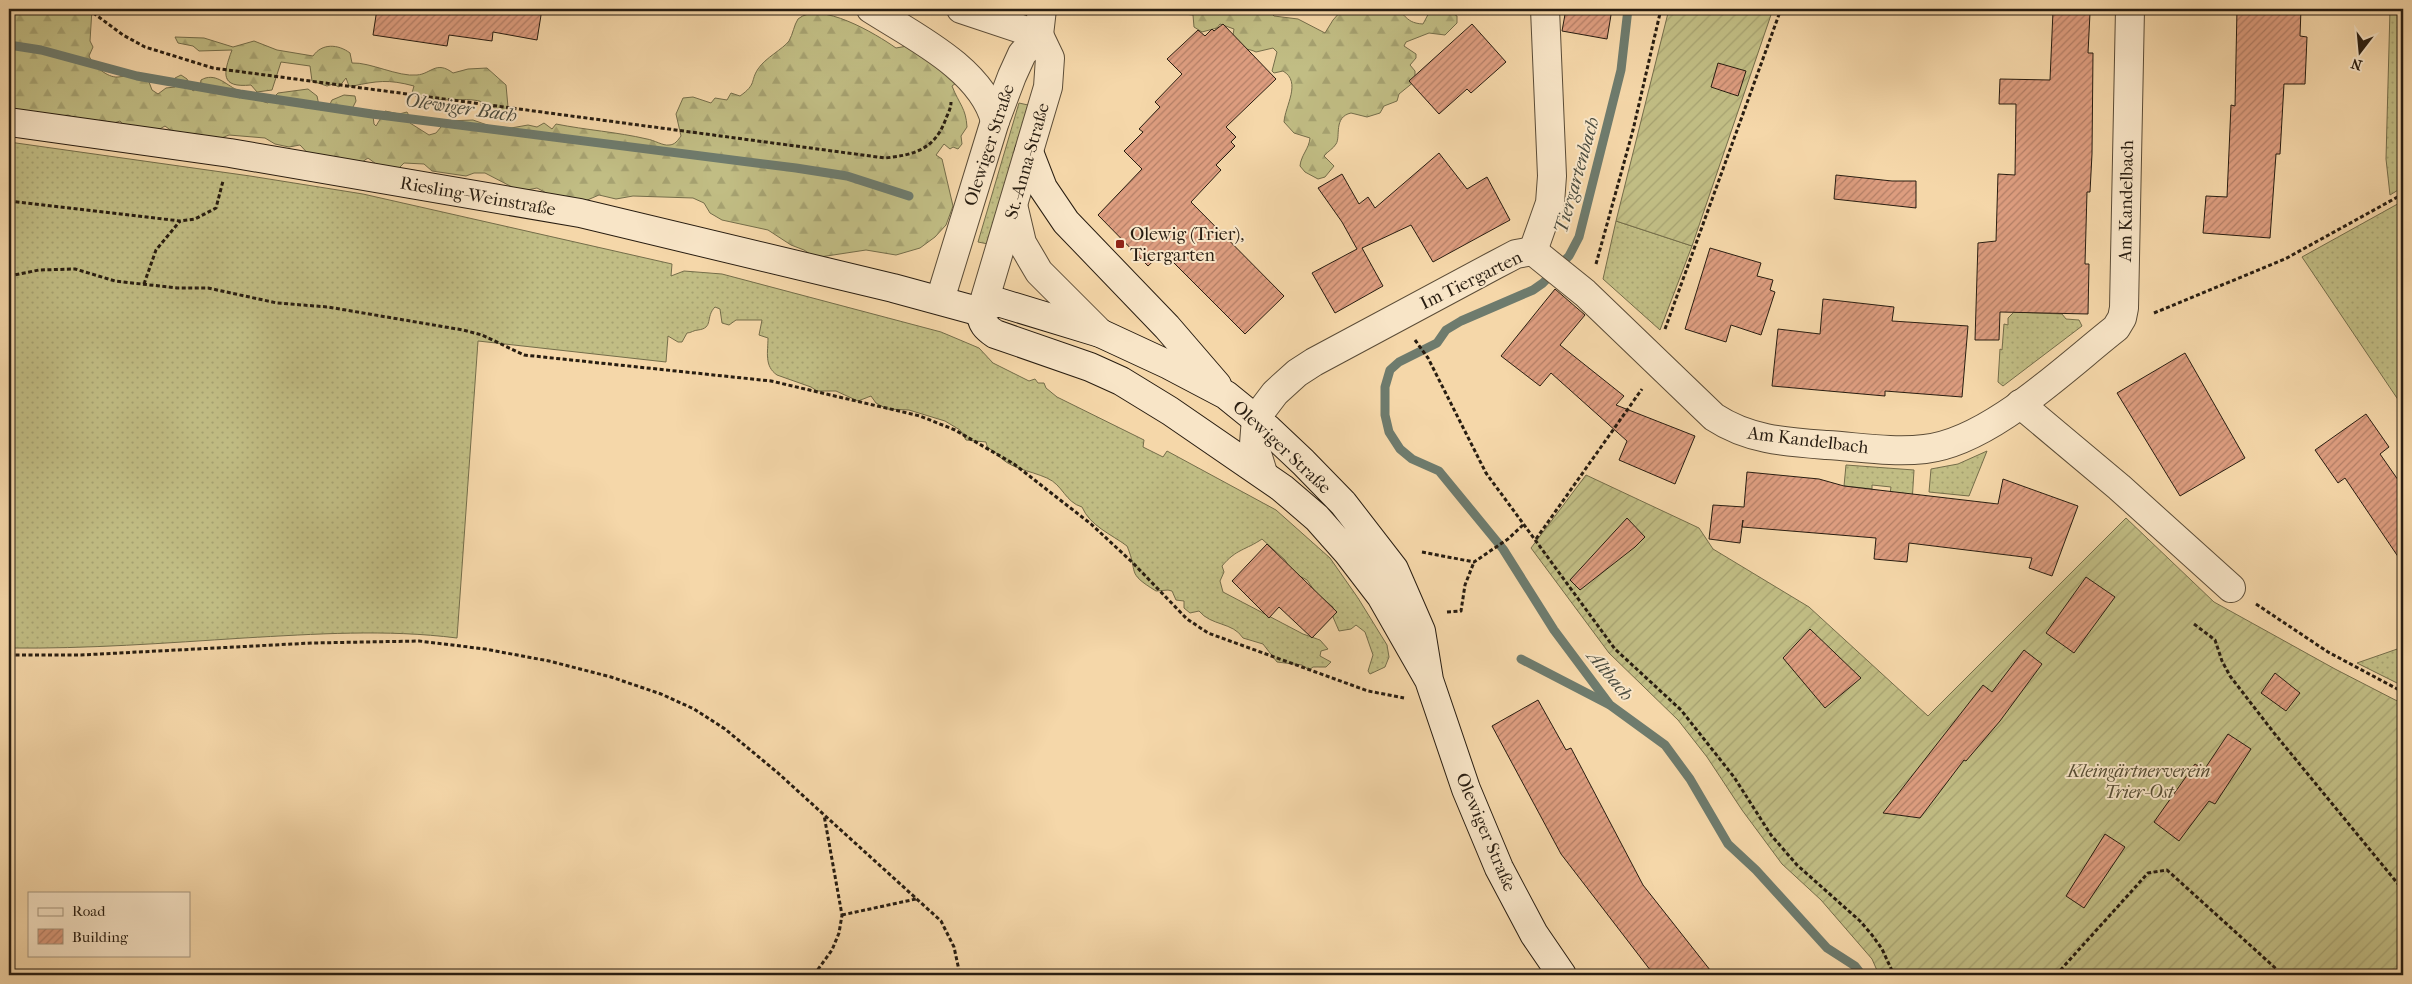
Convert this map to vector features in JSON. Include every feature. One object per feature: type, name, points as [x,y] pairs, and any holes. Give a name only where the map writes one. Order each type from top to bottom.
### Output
[{"type":"street","points":[[871,9],[924,43],[958,68],[985,96],[992,107],[996,121]]},
{"type":"street","points":[[961,9],[1041,22]]},
{"type":"street","name":"Im Tiergarten","points":[[1256,418],[1275,393],[1297,373],[1314,362],[1495,265],[1516,254],[1550,263],[1552,176],[1545,9]]},
{"type":"street","name":"Am Kandelbach","points":[[1550,263],[1585,293],[1649,372],[1731,429],[1748,435],[1783,440],[1869,448],[1925,449],[1972,435],[2020,404],[2116,328],[2122,318],[2124,308],[2130,9]]},
{"type":"street","name":"Olewiger Straße","points":[[940,300],[996,121],[1022,54],[1041,22]]},
{"type":"street","name":"St.-Anna-Straße","points":[[981,312],[1014,207],[1050,72],[1050,58],[1041,22]]},
{"type":"street","name":"Riesling-Weinstraße","points":[[9,122],[230,153],[580,213],[940,300]]},
{"type":"street","points":[[1029,152],[1043,188],[1066,222],[1168,327],[1226,395]]},
{"type":"street","points":[[1014,207],[1022,243],[1039,272],[1100,333]]},
{"type":"street","points":[[940,300],[981,312]]},
{"type":"street","name":"Olewiger Straße","points":[[1429,680],[1421,631],[1394,569],[1342,503],[1291,450],[1256,418],[1226,395],[1100,333],[998,302],[988,306],[981,312],[981,320],[986,328],[995,334],[1090,367],[1121,381],[1188,422],[1263,473],[1317,518],[1348,553],[1381,596],[1429,680],[1466,789],[1498,868],[1534,934],[1562,975]]},
{"type":"street","points":[[2020,404],[2119,487],[2230,588]]},
{"type":"street","points":[[1256,418],[1254,444],[1263,473]]},
{"type":"path","points":[[88,9],[123,35],[145,47],[213,68],[885,158],[909,155],[933,142],[943,126],[951,106],[951,98]]},
{"type":"path","points":[[1585,293],[1601,252],[1661,9]]},
{"type":"path","points":[[1536,539],[1649,372],[1781,9]]},
{"type":"path","points":[[2116,328],[2285,259],[2403,194]]},
{"type":"path","points":[[9,201],[180,221],[195,219],[216,208]]},
{"type":"path","points":[[144,284],[156,250],[180,221]]},
{"type":"path","points":[[9,276],[39,270],[75,269],[104,279],[144,284],[208,288],[277,303],[344,309],[463,330],[482,335],[524,355],[771,381],[920,416],[954,430],[1014,464],[1039,482],[1126,555],[1187,619],[1208,633],[1368,691],[1401,698],[1440,710]]},
{"type":"path","points":[[1418,344],[1428,358],[1486,473],[1615,649],[1671,699],[1708,741],[1771,835],[1809,878],[1860,920],[1882,949],[1894,975]]},
{"type":"path","points":[[1447,612],[1461,611],[1464,586],[1474,562],[1490,552],[1523,525]]},
{"type":"path","points":[[1422,552],[1474,562]]},
{"type":"path","points":[[2230,588],[2328,652],[2403,692]]},
{"type":"path","points":[[2194,624],[2214,640],[2230,676],[2403,890]]},
{"type":"path","points":[[9,655],[81,655],[312,643],[419,641],[485,649],[549,660],[660,694],[694,709],[725,729],[824,814],[941,921],[954,947],[960,975]]},
{"type":"path","points":[[814,975],[832,950],[842,915],[824,814]]},
{"type":"path","points":[[2056,975],[2148,873],[2166,870],[2283,975]]},
{"type":"path","points":[[842,915],[916,899]]},
{"type":"green space","points":[[9,9],[92,9],[90,41],[93,47],[89,56],[94,63],[105,73],[114,77],[139,73],[146,74],[152,90],[158,94],[166,88],[175,87],[175,78],[181,75],[187,79],[193,91],[200,86],[201,80],[211,77],[237,90],[237,97],[240,98],[244,93],[268,103],[278,93],[308,89],[317,96],[320,110],[329,106],[332,100],[344,95],[355,96],[354,110],[366,110],[373,116],[376,126],[385,111],[399,114],[407,112],[411,119],[410,123],[429,135],[436,133],[446,121],[473,120],[490,126],[511,128],[528,125],[537,127],[544,123],[552,129],[556,124],[636,137],[667,145],[675,143],[681,136],[676,114],[683,98],[693,97],[711,103],[715,98],[727,100],[731,93],[740,96],[751,85],[761,65],[789,41],[798,19],[808,14],[820,14],[848,21],[896,48],[913,45],[959,81],[952,86],[964,110],[967,127],[961,136],[962,144],[958,149],[953,147],[950,149],[944,144],[936,155],[942,159],[953,206],[946,225],[935,237],[920,248],[896,255],[866,250],[820,257],[813,256],[791,245],[768,230],[722,220],[710,213],[704,203],[693,198],[633,196],[616,199],[599,195],[585,201],[554,197],[537,188],[527,190],[514,188],[485,173],[474,173],[466,176],[432,171],[424,164],[404,163],[398,169],[387,172],[368,158],[353,168],[315,161],[300,145],[289,147],[275,144],[265,138],[229,135],[219,139],[173,132],[165,126],[156,131],[127,129],[120,121],[111,124],[80,120],[68,115],[42,119],[9,115]]},
{"type":"green space","points":[[1174,9],[1267,9],[1274,16],[1298,19],[1325,33],[1341,11],[1340,9],[1352,9],[1354,13],[1361,14],[1375,13],[1385,9],[1393,10],[1402,13],[1411,21],[1423,24],[1431,9],[1445,9],[1457,16],[1457,23],[1445,35],[1429,33],[1406,42],[1404,46],[1416,54],[1416,58],[1410,65],[1415,71],[1415,81],[1399,94],[1397,101],[1384,106],[1380,113],[1367,117],[1351,113],[1345,115],[1340,123],[1336,144],[1324,156],[1334,166],[1325,177],[1318,179],[1305,172],[1300,166],[1310,138],[1294,133],[1284,122],[1292,88],[1289,76],[1283,71],[1274,73],[1272,71],[1277,52],[1273,48],[1256,52],[1231,47],[1234,29],[1220,24],[1217,28],[1202,32],[1194,27],[1193,15],[1183,14]]},
{"type":"green space","points":[[1669,9],[1773,9],[1692,246],[1616,221]]},
{"type":"green space","points":[[2390,9],[2403,9],[2403,187],[2390,195],[2386,159]]},
{"type":"green space","points":[[175,37],[204,38],[233,47],[254,41],[277,50],[313,56],[321,49],[330,46],[350,53],[352,63],[409,75],[422,74],[438,68],[447,69],[453,73],[468,69],[487,68],[506,85],[508,107],[506,111],[502,111],[478,101],[432,100],[423,98],[412,93],[414,86],[397,82],[376,82],[349,86],[346,78],[339,87],[333,84],[327,86],[312,81],[310,66],[281,62],[272,90],[257,92],[251,85],[234,84],[226,78],[227,66],[232,50],[199,51],[193,46],[178,43]]},
{"type":"green space","points":[[1019,103],[1028,105],[988,244],[978,242]]},
{"type":"green space","points":[[9,142],[363,194],[672,264],[671,276],[684,271],[722,274],[941,332],[979,348],[993,363],[1029,381],[1035,379],[1038,383],[1044,383],[1046,388],[1057,397],[1144,440],[1143,447],[1163,457],[1167,451],[1276,510],[1330,558],[1387,645],[1389,657],[1385,667],[1370,674],[1368,671],[1373,655],[1365,632],[1356,625],[1351,629],[1339,631],[1333,617],[1333,607],[1316,593],[1307,580],[1292,572],[1285,560],[1262,539],[1237,553],[1222,566],[1224,572],[1220,581],[1223,592],[1303,634],[1320,640],[1328,649],[1321,651],[1320,656],[1331,662],[1326,667],[1313,667],[1309,670],[1302,665],[1277,662],[1263,644],[1243,638],[1234,629],[1204,616],[1199,611],[1190,613],[1184,608],[1184,601],[1176,600],[1172,591],[1156,591],[1146,585],[1134,572],[1127,546],[1096,525],[1082,507],[1076,505],[1052,481],[1007,463],[988,448],[986,442],[966,440],[960,430],[945,421],[909,410],[887,409],[876,403],[871,396],[858,401],[836,391],[817,391],[777,375],[768,363],[768,338],[759,335],[762,320],[736,320],[729,325],[722,323],[720,309],[715,307],[706,327],[687,333],[682,342],[678,342],[668,336],[666,362],[478,341],[457,638],[430,635],[350,633],[97,647],[9,648]]},
{"type":"green space","points":[[2403,201],[2403,407],[2302,257]]},
{"type":"green space","points":[[1616,221],[1692,246],[1660,330],[1603,279]]},
{"type":"green space","points":[[2014,312],[2062,314],[2066,319],[2079,320],[2082,326],[2003,386],[1998,382],[2000,349],[2002,350],[2004,324],[2008,325],[2008,318]]},
{"type":"green space","points":[[1987,451],[1969,496],[1929,492],[1931,469],[1958,464]]},
{"type":"green space","points":[[1846,465],[1914,470],[1910,536],[1889,501],[1891,487],[1872,485],[1872,489],[1844,486]]},
{"type":"green space","name":"Kleingärtnerverein Trier-Ost","points":[[1586,475],[1699,528],[1713,549],[1809,607],[1928,716],[2126,518],[2214,602],[2403,704],[2403,975],[1879,975],[1872,959],[1821,900],[1782,864],[1742,810],[1707,757],[1678,720],[1609,653],[1531,548]]},
{"type":"green space","points":[[2403,647],[2403,686],[2357,663]]},
{"type":"building","points":[[377,9],[542,9],[537,40],[493,32],[492,41],[449,35],[447,46],[373,35]]},
{"type":"building","points":[[1566,9],[1612,9],[1607,39],[1562,31]]},
{"type":"building","points":[[2237,9],[2301,9],[2300,36],[2307,37],[2305,84],[2284,84],[2280,154],[2276,154],[2270,238],[2203,233],[2206,196],[2227,197],[2231,105],[2235,106]]},
{"type":"building","points":[[2053,11],[2090,13],[2088,53],[2093,53],[2092,154],[2090,192],[2087,192],[2085,264],[2089,264],[2088,314],[2000,312],[1999,340],[1975,340],[1978,243],[1996,241],[1998,174],[2015,175],[2016,104],[1999,104],[2000,79],[2050,80]]},
{"type":"building","points":[[1223,24],[1276,79],[1226,127],[1236,137],[1231,142],[1235,146],[1216,165],[1221,170],[1191,202],[1284,296],[1245,334],[1163,252],[1148,266],[1098,215],[1142,169],[1124,151],[1143,132],[1139,129],[1160,107],[1155,102],[1182,74],[1167,59],[1198,30],[1205,36],[1212,29],[1214,31]]},
{"type":"building","points":[[1472,24],[1506,62],[1471,93],[1467,89],[1439,114],[1409,81]]},
{"type":"building","points":[[1718,63],[1746,71],[1738,96],[1711,87]]},
{"type":"building","points":[[1439,153],[1467,189],[1487,177],[1510,220],[1433,262],[1411,225],[1362,248],[1383,286],[1335,313],[1312,273],[1357,249],[1342,222],[1318,188],[1342,174],[1359,204],[1368,197],[1375,208]]},
{"type":"building","points":[[1836,175],[1892,181],[1916,181],[1916,208],[1834,199]]},
{"type":"building","points":[[1710,248],[1761,263],[1757,276],[1773,280],[1770,290],[1775,292],[1761,335],[1731,325],[1726,342],[1685,329]]},
{"type":"building","points":[[1555,289],[1585,315],[1560,345],[1624,396],[1616,405],[1695,436],[1675,484],[1619,460],[1627,441],[1551,373],[1540,386],[1501,356]]},
{"type":"building","points":[[1823,299],[1894,307],[1892,321],[1968,326],[1962,397],[1885,391],[1885,396],[1772,386],[1778,329],[1820,334]]},
{"type":"building","points":[[2185,353],[2245,458],[2180,496],[2117,393]]},
{"type":"building","points":[[2366,414],[2389,447],[2380,454],[2403,487],[2403,564],[2345,478],[2338,483],[2315,450]]},
{"type":"building","points":[[1747,472],[1819,479],[1844,486],[1998,504],[2003,479],[2078,506],[2052,576],[2029,568],[2032,558],[1909,543],[1907,562],[1874,559],[1876,538],[1742,527],[1740,543],[1709,539],[1713,505],[1744,507]]},
{"type":"building","points":[[1627,518],[1645,537],[1580,590],[1570,580]]},
{"type":"building","points":[[1267,544],[1337,612],[1312,638],[1279,607],[1269,618],[1232,581]]},
{"type":"building","points":[[2086,577],[2115,597],[2074,653],[2046,633]]},
{"type":"building","points":[[1810,629],[1861,678],[1825,708],[1783,658]]},
{"type":"building","points":[[2024,650],[2042,664],[2000,721],[1966,761],[1964,760],[1920,818],[1883,813],[1983,685],[1992,692]]},
{"type":"building","points":[[2275,673],[2300,693],[2286,711],[2261,693]]},
{"type":"building","points":[[1538,700],[1566,750],[1571,748],[1643,885],[1714,975],[1654,975],[1561,854],[1492,726]]},
{"type":"building","points":[[2228,734],[2251,749],[2215,804],[2209,801],[2179,841],[2154,822],[2195,764],[2204,770]]},
{"type":"building","points":[[2105,834],[2125,847],[2084,908],[2066,896]]},
{"type":"waterway","name":"Altbach","points":[[1628,9],[1621,70],[1579,237],[1569,256],[1543,283],[1533,290],[1461,321],[1446,330],[1437,343],[1399,362],[1390,370],[1385,387],[1385,415],[1389,432],[1400,449],[1412,459],[1439,471],[1503,549],[1554,630],[1610,705],[1665,745],[1690,779],[1728,844],[1756,870],[1827,948],[1855,966],[1862,975]]},
{"type":"waterway","name":"Olewiger Bach","points":[[9,45],[41,50],[137,76],[240,94],[372,114],[796,168],[847,176],[909,196]]},
{"type":"waterway","name":"Olewiger Bach","points":[[1521,659],[1608,704]]},
{"type":"place","name":"Olewig (Trier), Tiergarten","points":[[1120,244]]},
{"type":"water label","name":"Tiergartenbach","points":[[1576,175]]}]
